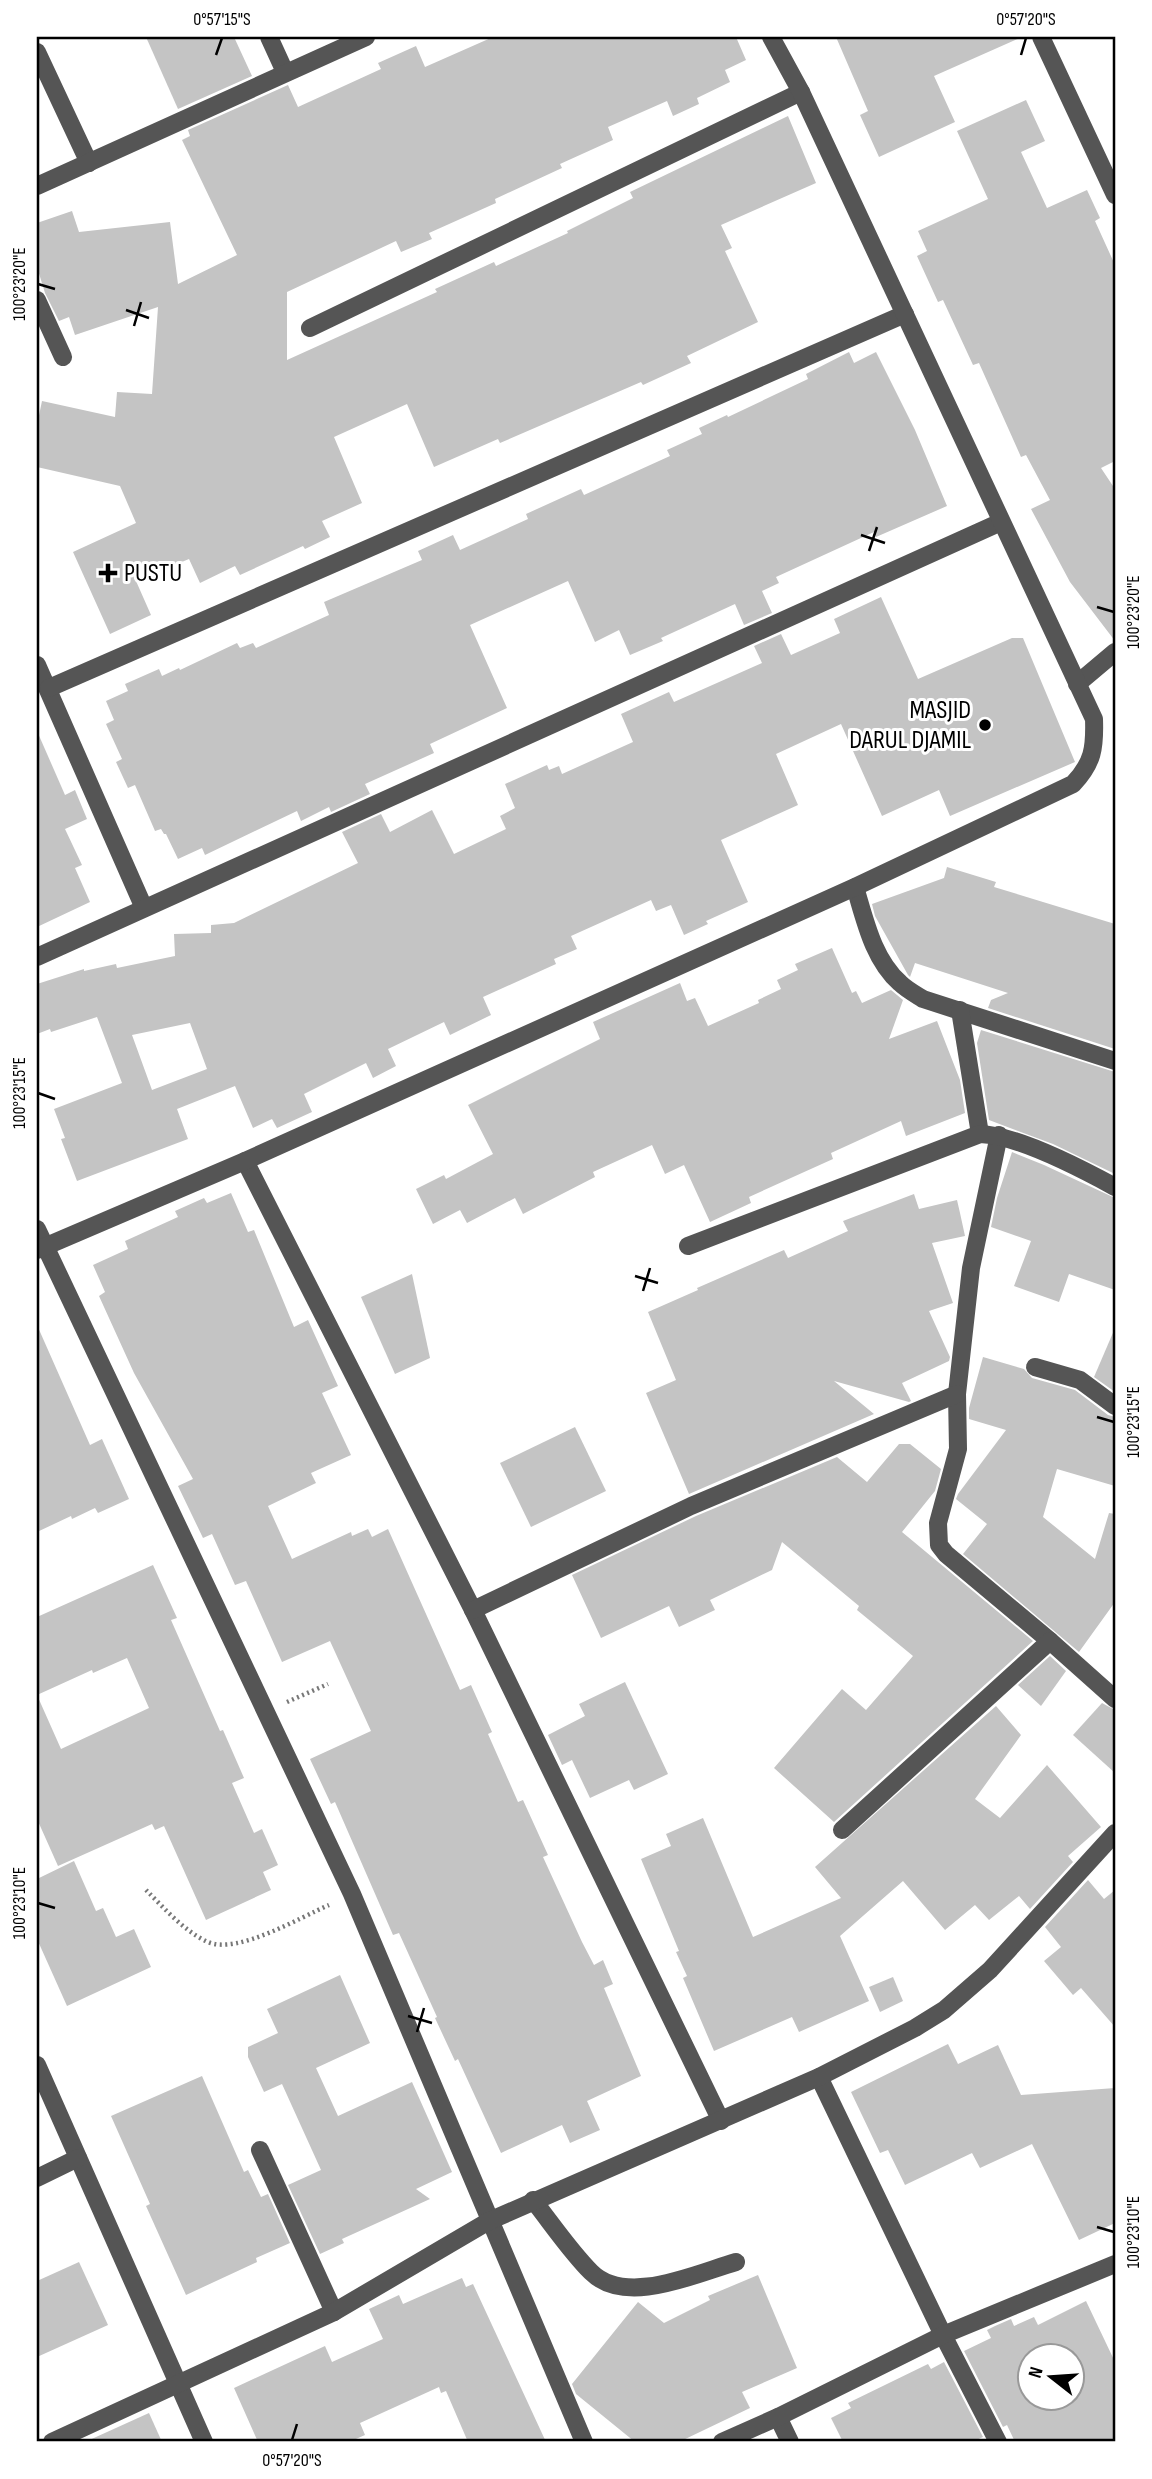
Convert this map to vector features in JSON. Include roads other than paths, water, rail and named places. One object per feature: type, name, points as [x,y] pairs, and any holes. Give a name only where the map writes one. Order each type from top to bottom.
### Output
[{"type":"street","points":[[269,37],[285,72]]},
{"type":"street","points":[[37,186],[366,37]]},
{"type":"street","points":[[584,2442],[352,1894],[39,1241],[245,1161],[855,887],[1073,784],[1086,771],[1095,747],[1094,719],[801,92],[771,37]]},
{"type":"street","points":[[1041,37],[1115,195]]},
{"type":"street","points":[[37,52],[89,163]]},
{"type":"street","points":[[310,328],[801,92]]},
{"type":"street","points":[[37,300],[64,357]]},
{"type":"street","points":[[48,688],[905,314]]},
{"type":"street","points":[[37,957],[1001,522]]},
{"type":"street","points":[[1077,684],[1115,652]]},
{"type":"street","points":[[37,665],[144,908]]},
{"type":"street","points":[[855,887],[867,929],[882,964],[900,984],[923,999],[1115,1061]]},
{"type":"street","points":[[960,1010],[980,1134]]},
{"type":"street","points":[[688,1246],[980,1134],[999,1135],[1088,1172],[1115,1187]]},
{"type":"street","points":[[999,1135],[971,1268],[957,1394],[958,1449],[938,1523],[939,1545],[1115,1699]]},
{"type":"street","points":[[245,1161],[473,1610],[721,2121]]},
{"type":"street","points":[[1035,1367],[1080,1380],[1115,1406]]},
{"type":"street","points":[[473,1610],[691,1507],[957,1394]]},
{"type":"street","points":[[842,1830],[1050,1641]]},
{"type":"street","points":[[52,2442],[334,2312],[489,2221],[819,2077],[915,2028],[944,2010],[990,1970],[1115,1833]]},
{"type":"street","points":[[37,2065],[204,2442]]},
{"type":"street","points":[[819,2077],[943,2335],[998,2442]]},
{"type":"street","points":[[260,2151],[334,2312]]},
{"type":"street","points":[[37,2178],[78,2158]]},
{"type":"street","points":[[533,2200],[593,2274],[624,2287],[645,2288],[736,2262]]},
{"type":"street","points":[[722,2442],[943,2335],[1111,2266],[1115,2285]]},
{"type":"street","points":[[778,2417],[790,2442]]},
{"type":"place","name":"PUSTU","points":[[108,573]]},
{"type":"place","name":"MASJID DARUL DJAMIL","points":[[985,725]]}]
